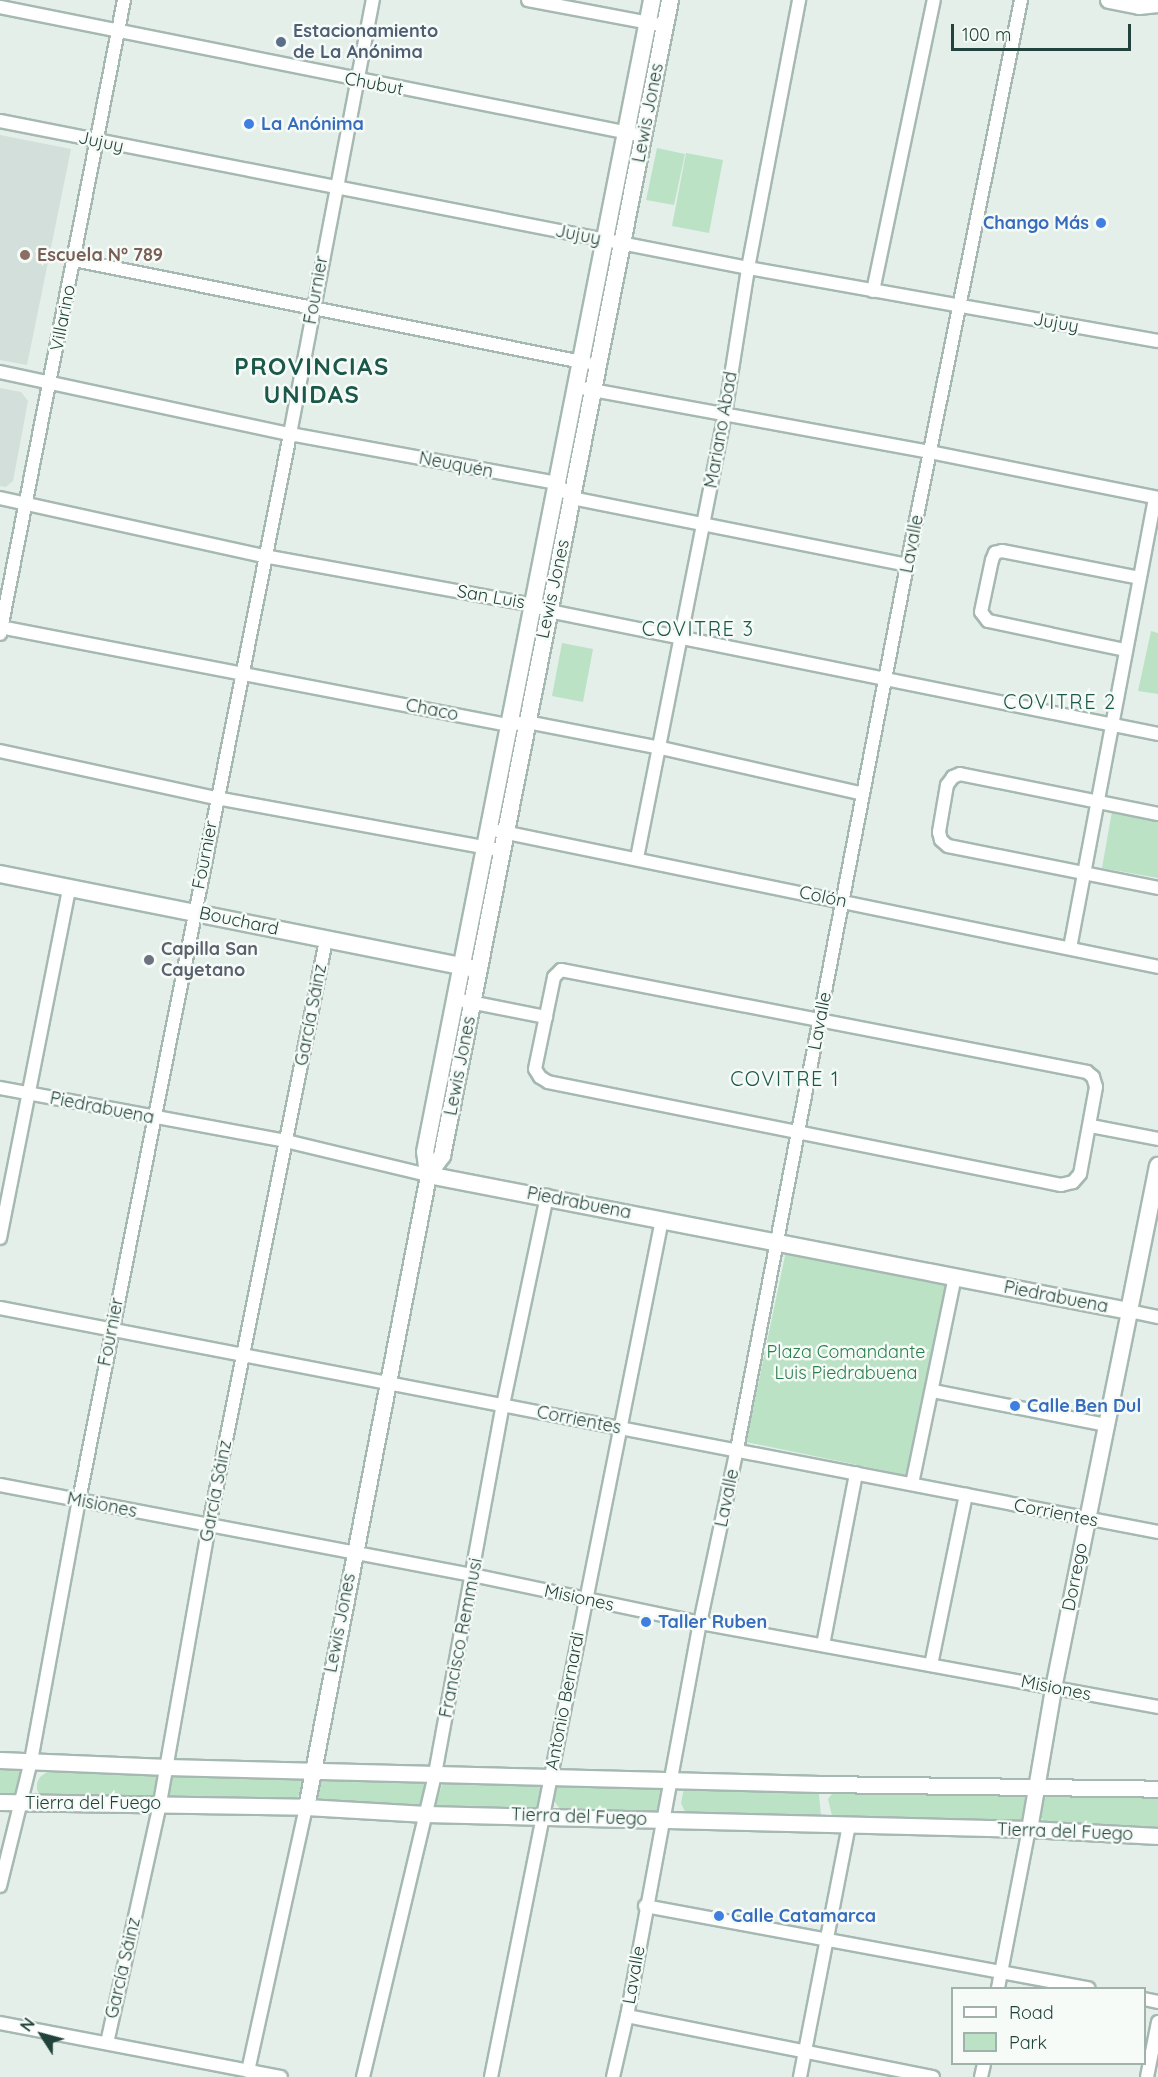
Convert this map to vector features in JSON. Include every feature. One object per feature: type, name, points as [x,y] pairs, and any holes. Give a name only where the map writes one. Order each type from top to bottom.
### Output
[{"type":"main road","name":"Lewis Jones","points":[[589,363],[604,240],[652,0]]},
{"type":"main road","name":"Lewis Jones","points":[[428,1175],[442,1156],[473,1002],[469,968],[484,848],[556,483],[584,388],[621,243],[670,0]]},
{"type":"main road","points":[[1109,0],[1139,6],[1158,4]]},
{"type":"main road","points":[[1139,6],[1158,17]]},
{"type":"main road","name":"Lewis Jones","points":[[428,1175],[425,1152],[455,999],[469,968],[501,850],[573,498],[584,388]]},
{"type":"main road","name":"Bouchard","points":[[0,874],[194,911],[469,968]]},
{"type":"main road","name":"Dorrego","points":[[1129,1311],[1158,1166]]},
{"type":"main road","name":"Piedrabuena","points":[[428,1175],[547,1196],[1129,1311]]},
{"type":"street","name":"Villarino","points":[[0,630],[124,0]]},
{"type":"street","name":"Fournier","points":[[0,1886],[31,1761],[78,1500],[290,434],[335,188],[373,0]]},
{"type":"street","points":[[528,0],[665,26]]},
{"type":"street","name":"Mariano Abad","points":[[637,858],[661,748],[725,414],[748,268],[799,0]]},
{"type":"street","points":[[873,291],[934,0]]},
{"type":"street","name":"Lavalle","points":[[613,2077],[627,2016],[645,1906],[665,1819],[670,1778],[700,1623],[737,1449],[799,1133],[907,565],[961,307],[1021,0]]},
{"type":"street","name":"Chubut","points":[[0,7],[644,136]]},
{"type":"street","name":"Jujuy","points":[[0,121],[748,268],[1158,341]]},
{"type":"street","points":[[74,260],[589,363]]},
{"type":"street","name":"Neuquén","points":[[0,372],[290,434],[556,483]]},
{"type":"street","points":[[584,388],[930,452],[1157,498],[1125,650],[1070,948]]},
{"type":"street","points":[[556,483],[573,498],[907,565]]},
{"type":"street","name":"San Luis","points":[[0,498],[264,556],[532,605],[1158,734]]},
{"type":"street","points":[[1125,650],[988,621],[981,612],[992,560],[995,553],[1002,551],[1139,578]]},
{"type":"street","name":"Chaco","points":[[0,630],[242,672],[508,725],[527,722],[661,748],[863,794]]},
{"type":"street","points":[[0,751],[216,798],[501,850]]},
{"type":"street","points":[[1158,814],[960,774],[953,777],[947,785],[939,832],[941,840],[948,846],[1158,888]]},
{"type":"street","name":"Colón","points":[[488,830],[637,858],[1158,967]]},
{"type":"street","points":[[0,1238],[69,888]]},
{"type":"street","name":"García Sáinz","points":[[107,2043],[160,1803],[209,1525],[326,940]]},
{"type":"street","points":[[561,970],[1087,1072],[1093,1077],[1096,1087],[1080,1174],[1073,1182],[1061,1185],[548,1082],[540,1077],[535,1069],[546,1017],[554,977],[561,970]]},
{"type":"street","points":[[455,999],[546,1017]]},
{"type":"street","name":"Piedrabuena","points":[[0,1088],[286,1141],[428,1175]]},
{"type":"street","points":[[1090,1126],[1158,1139]]},
{"type":"street","name":"Lewis Jones","points":[[248,2071],[306,1807],[428,1175]]},
{"type":"street","name":"Francisco Remmusi","points":[[363,2077],[435,1774],[503,1405],[547,1196]]},
{"type":"street","name":"Antonio Bernardi","points":[[491,2077],[662,1220]]},
{"type":"street","points":[[912,1484],[955,1277]]},
{"type":"street","name":"Corrientes","points":[[0,1308],[1158,1532]]},
{"type":"street","name":"Piedrabuena","points":[[1129,1311],[1158,1317]]},
{"type":"street","name":"Dorrego","points":[[998,1987],[1053,1688],[1129,1311]]},
{"type":"street","points":[[933,1391],[1106,1425]]},
{"type":"street","points":[[823,1646],[856,1473]]},
{"type":"street","name":"Misiones","points":[[0,1485],[473,1575],[700,1623],[1158,1707]]},
{"type":"street","points":[[931,1665],[966,1495]]},
{"type":"street","name":"Tierra del Fuego","points":[[0,1760],[435,1774],[1158,1789]]},
{"type":"street","name":"Tierra del Fuego","points":[[0,1802],[306,1807],[426,1814],[542,1815],[1029,1829],[1158,1836]]},
{"type":"street","points":[[800,2077],[849,1825]]},
{"type":"street","points":[[645,1906],[1078,1987]]},
{"type":"street","points":[[627,2016],[933,2077]]},
{"type":"street","points":[[1147,2077],[1158,2022]]},
{"type":"street","points":[[0,2023],[281,2077]]},
{"type":"shaded area","name":"Escuela N° 789","points":[[0,135],[71,149],[27,365],[0,360]]},
{"type":"shaded area","points":[[0,388],[21,392],[28,401],[13,481],[6,487],[0,486]]},
{"type":"green space","points":[[657,148],[685,154],[674,205],[646,200]]},
{"type":"green space","points":[[686,153],[723,160],[709,233],[672,226]]},
{"type":"green space","points":[[1151,631],[1158,633],[1158,694],[1138,691]]},
{"type":"green space","points":[[562,643],[593,649],[583,702],[552,696]]},
{"type":"green space","points":[[1112,811],[1158,820],[1158,878],[1102,868]]},
{"type":"green space","name":"Plaza Comandante Luis Piedrabuena","points":[[786,1251],[946,1284],[906,1475],[746,1442]]},
{"type":"green space","points":[[0,1766],[25,1767],[18,1792],[13,1795],[0,1795]]},
{"type":"green space","points":[[51,1769],[151,1773],[159,1780],[157,1794],[153,1798],[41,1797],[37,1790],[37,1783],[40,1777]]},
{"type":"green space","points":[[176,1774],[300,1777],[302,1793],[291,1802],[170,1799],[167,1794],[170,1777]]},
{"type":"green space","points":[[320,1778],[428,1780],[429,1795],[421,1804],[414,1806],[320,1803],[318,1799]]},
{"type":"green space","points":[[443,1782],[544,1783],[543,1807],[537,1810],[435,1807]]},
{"type":"green space","points":[[563,1783],[668,1788],[662,1810],[653,1814],[560,1809],[554,1801],[557,1787]]},
{"type":"green space","points":[[688,1786],[814,1790],[819,1794],[821,1816],[815,1819],[689,1813],[684,1810],[681,1803],[684,1788]]},
{"type":"green space","points":[[835,1790],[1024,1795],[1031,1798],[1032,1806],[1021,1820],[1013,1824],[833,1820],[828,1799]]},
{"type":"green space","points":[[1049,1794],[1158,1796],[1158,1829],[1050,1826],[1039,1816],[1043,1800]]},
{"type":"place","name":"Estacionamiento de La Anónima","points":[[281,42]]},
{"type":"place","name":"La Anónima","points":[[249,124]]},
{"type":"place","name":"Chango Más","points":[[1101,223]]},
{"type":"place","name":"Escuela N° 789","points":[[25,255]]},
{"type":"place","name":"Capilla San Cayetano","points":[[149,960]]},
{"type":"place","name":"Calle Ben Dul","points":[[1015,1406]]},
{"type":"place","name":"Taller Ruben","points":[[646,1622]]},
{"type":"place","name":"Calle Catamarca","points":[[719,1916]]},
{"type":"district","name":"PROVINCIAS UNIDAS","points":[[312,381]]},
{"type":"district","name":"COVITRE 3","points":[[698,628]]},
{"type":"district","name":"COVITRE 2","points":[[1060,701]]},
{"type":"district","name":"COVITRE 1","points":[[785,1078]]}]
